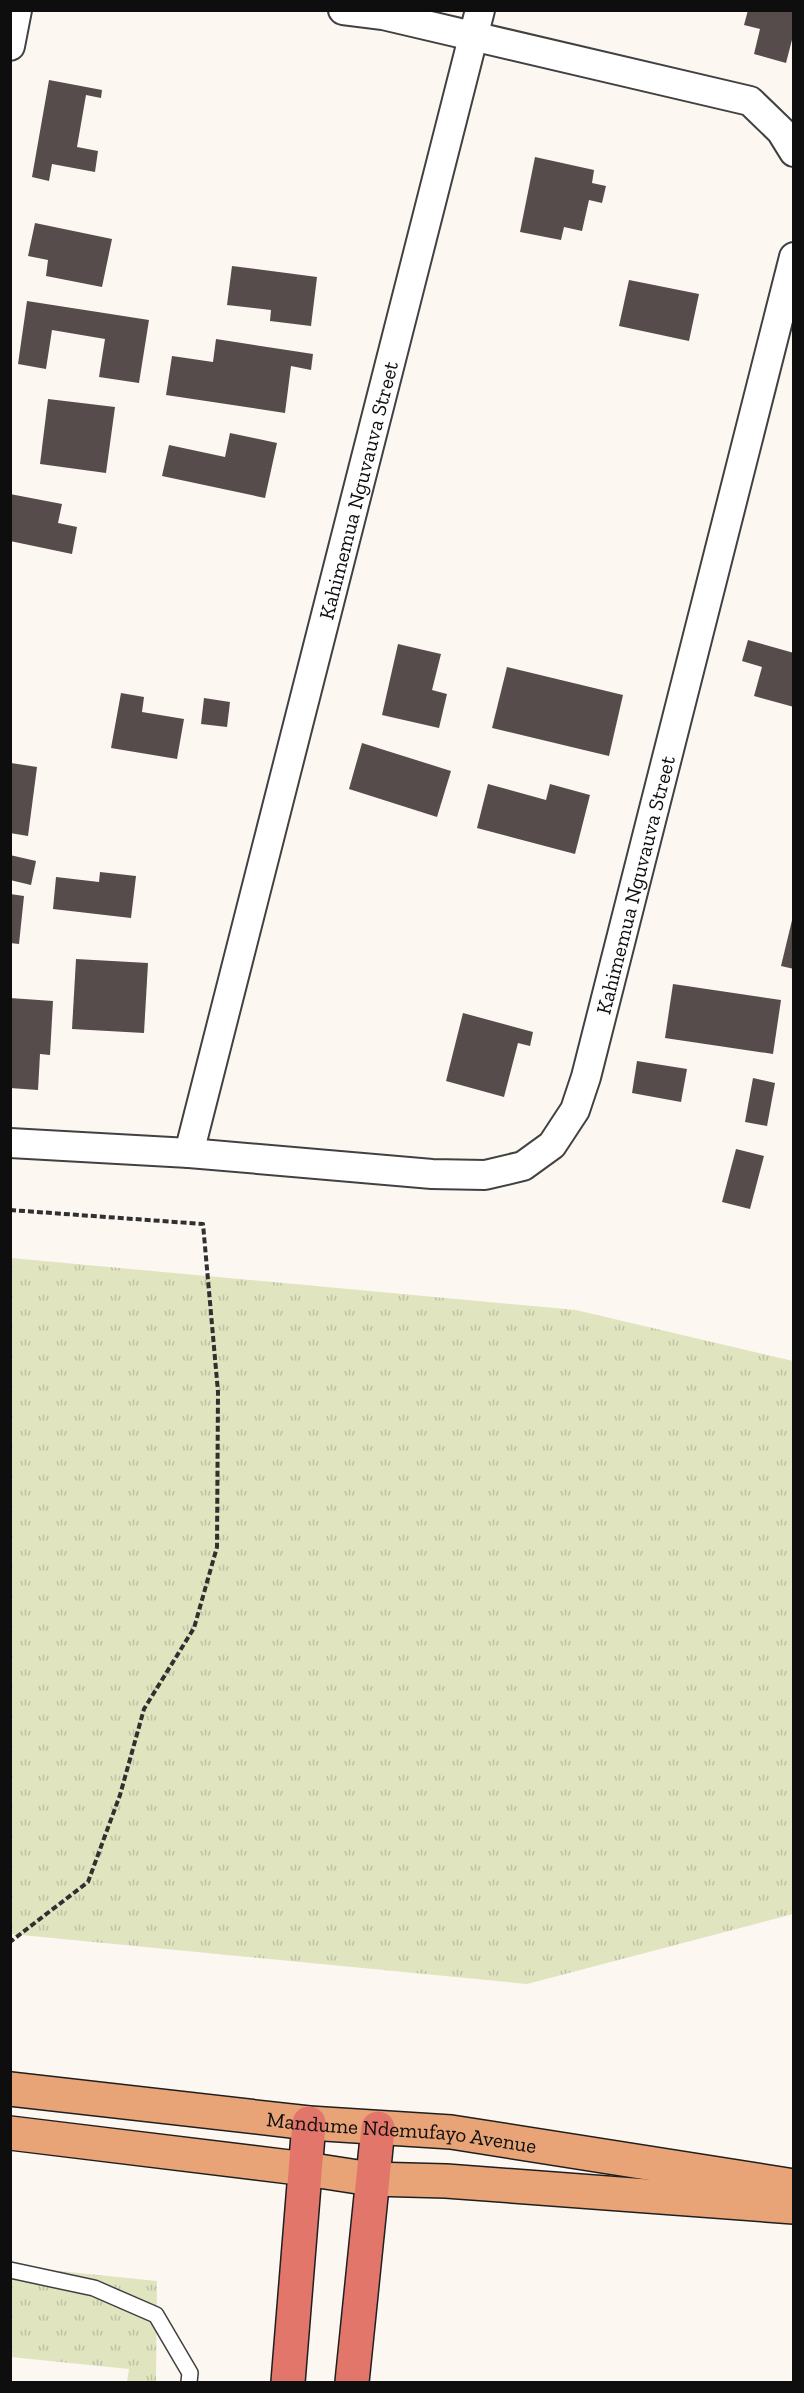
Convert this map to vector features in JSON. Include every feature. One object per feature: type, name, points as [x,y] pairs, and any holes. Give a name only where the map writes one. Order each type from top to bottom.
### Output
[{"type":"highway","points":[[288,2382],[309,2123]]},
{"type":"highway","points":[[352,2382],[378,2128]]},
{"type":"main road","name":"Mandume Ndemufayo Avenue","points":[[10,2089],[309,2123],[451,2132],[794,2186]]},
{"type":"main road","name":"Mandume Ndemufayo Avenue","points":[[10,2133],[371,2179],[446,2181],[794,2207]]},
{"type":"street","points":[[10,46],[17,10]]},
{"type":"street","points":[[343,10],[382,15],[750,101],[781,131],[794,152]]},
{"type":"street","name":"Kahimemua Nguvauva Street","points":[[189,1153],[480,10]]},
{"type":"street","name":"Kahimemua Nguvauva Street","points":[[10,1143],[189,1153],[432,1174],[486,1175],[523,1166],[552,1145],[575,1110],[586,1077],[794,257]]},
{"type":"lane","points":[[10,2270],[94,2288],[156,2315],[190,2373],[189,2382]]},
{"type":"path","points":[[10,1210],[203,1224],[218,1392],[217,1547],[194,1628],[144,1709],[120,1795],[88,1882],[10,1942]]},
{"type":"green space","points":[[11,1258],[576,1310],[793,1361],[793,1914],[527,1984],[11,1934]]},
{"type":"green space","points":[[10,2266],[157,2281],[156,2382],[127,2382],[129,2369],[11,2357]]},
{"type":"building","points":[[748,10],[794,10],[794,32],[786,63],[754,54],[760,29],[744,25]]},
{"type":"building","points":[[49,80],[102,90],[101,98],[86,95],[77,147],[98,151],[95,172],[52,164],[49,181],[32,177]]},
{"type":"building","points":[[535,157],[594,170],[592,183],[606,186],[602,203],[589,200],[582,231],[564,227],[561,240],[520,232]]},
{"type":"building","points":[[35,223],[112,239],[102,287],[46,276],[48,260],[28,256]]},
{"type":"building","points":[[232,266],[317,277],[311,326],[270,321],[271,310],[227,305]]},
{"type":"building","points":[[629,280],[699,294],[689,341],[619,326]]},
{"type":"building","points":[[27,301],[149,320],[139,383],[99,377],[105,339],[52,330],[46,369],[18,364]]},
{"type":"building","points":[[216,339],[313,354],[311,370],[291,366],[285,413],[166,395],[172,356],[213,362]]},
{"type":"building","points":[[48,399],[115,407],[106,473],[40,464]]},
{"type":"building","points":[[230,433],[277,443],[265,498],[162,476],[169,445],[225,457]]},
{"type":"building","points":[[10,494],[62,504],[58,523],[77,527],[72,554],[10,541]]},
{"type":"building","points":[[748,640],[794,653],[794,707],[754,696],[762,667],[742,661]]},
{"type":"building","points":[[398,644],[441,654],[432,690],[447,694],[439,728],[382,715]]},
{"type":"building","points":[[507,667],[623,695],[609,756],[492,728]]},
{"type":"building","points":[[121,693],[144,697],[142,712],[184,719],[177,759],[111,748]]},
{"type":"building","points":[[204,698],[230,702],[227,727],[201,724]]},
{"type":"building","points":[[362,743],[451,771],[437,817],[349,789]]},
{"type":"building","points":[[11,763],[37,767],[28,836],[10,833]]},
{"type":"building","points":[[488,784],[546,800],[550,784],[590,795],[575,854],[477,828]]},
{"type":"building","points":[[10,855],[36,861],[31,885],[10,880]]},
{"type":"building","points":[[100,872],[136,876],[131,918],[53,909],[56,877],[99,882]]},
{"type":"building","points":[[10,894],[24,896],[19,944],[10,943]]},
{"type":"building","points":[[794,916],[794,969],[781,966]]},
{"type":"building","points":[[76,959],[148,963],[144,1033],[72,1029]]},
{"type":"building","points":[[673,984],[781,1000],[773,1054],[665,1038]]},
{"type":"building","points":[[10,998],[53,1001],[50,1055],[40,1054],[38,1090],[10,1088]]},
{"type":"building","points":[[463,1013],[533,1032],[530,1046],[518,1043],[504,1097],[446,1081]]},
{"type":"building","points":[[637,1061],[687,1069],[681,1102],[632,1093]]},
{"type":"building","points":[[753,1078],[775,1083],[767,1126],[745,1122]]},
{"type":"building","points":[[736,1149],[764,1156],[750,1209],[722,1202]]}]
